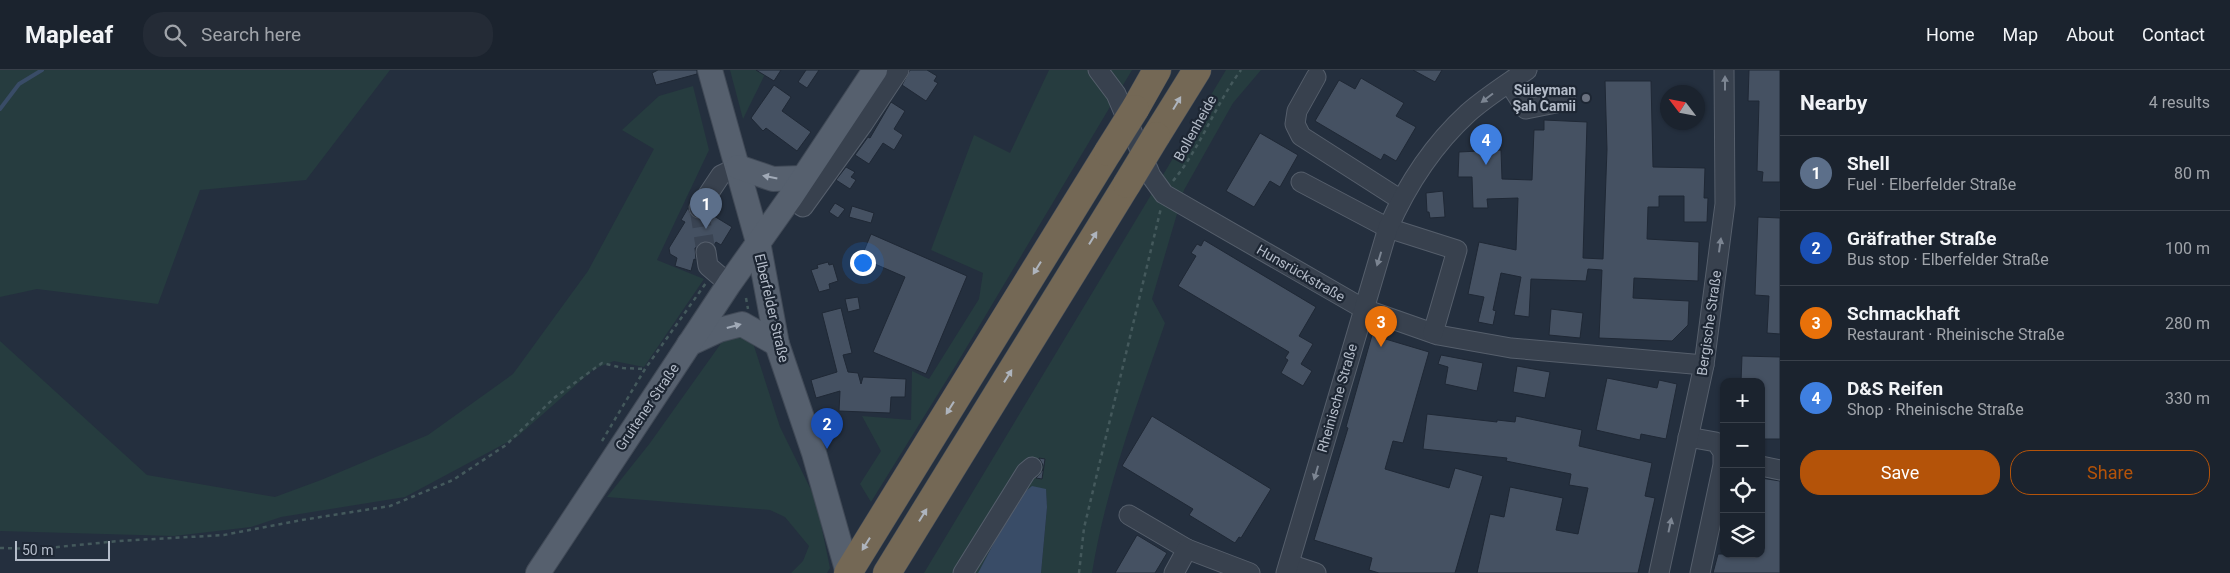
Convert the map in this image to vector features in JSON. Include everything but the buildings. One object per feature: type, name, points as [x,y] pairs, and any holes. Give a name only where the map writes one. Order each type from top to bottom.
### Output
[{"type":"highway","points":[[848,573],[1135,109],[1157,70]]},
{"type":"highway","points":[[892,565],[1197,70]]},
{"type":"main road","name":"Elberfelder Straße","points":[[710,70],[758,242],[777,344],[814,453],[848,573]]},
{"type":"main road","name":"Gruitener Straße","points":[[538,573],[689,344],[721,277],[758,242],[798,195],[875,70]]},
{"type":"main road","points":[[738,167],[773,178],[798,195]]},
{"type":"main road","points":[[689,344],[719,330],[742,324],[777,344]]},
{"type":"street","points":[[798,195],[864,124],[898,70]]},
{"type":"street","name":"Hunsrückstraße","points":[[1098,70],[1116,94],[1150,176],[1164,194],[1364,309],[1433,333],[1511,348],[1704,365]]},
{"type":"street","name":"Rheinische Straße","points":[[1288,568],[1388,228],[1401,200],[1420,168],[1443,138],[1469,112],[1527,70]]},
{"type":"street","name":"Bergische Straße","points":[[1659,573],[1704,365],[1726,204],[1724,70]]},
{"type":"street","points":[[1316,78],[1297,111],[1295,124],[1301,136],[1401,200]]},
{"type":"street","points":[[1509,82],[1526,109],[1566,101]]},
{"type":"street","points":[[700,208],[721,175],[738,167]]},
{"type":"street","points":[[1301,182],[1388,228],[1457,250],[1433,333]]},
{"type":"street","points":[[706,252],[708,266],[721,277]]},
{"type":"street","points":[[1688,437],[1716,442],[1720,447]]},
{"type":"street","points":[[963,573],[1026,472],[1032,467]]},
{"type":"street","points":[[1765,467],[1780,470]]},
{"type":"street","points":[[1700,573],[1722,468]]},
{"type":"street","points":[[1129,515],[1187,549],[1250,573]]},
{"type":"street","points":[[1174,573],[1187,549]]},
{"type":"street","points":[[1288,568],[1316,573]]},
{"type":"path","name":"Bollenheide","points":[[1164,194],[1200,143],[1217,108],[1241,70]]},
{"type":"path","points":[[1079,573],[1084,528],[1164,194]]},
{"type":"path","points":[[0,548],[37,549],[119,541],[224,535],[390,506],[453,480],[506,446],[554,398],[602,363],[623,368],[645,369],[721,277]]},
{"type":"green space","points":[[0,70],[390,70],[306,180],[200,190],[158,304],[37,289],[0,297]]},
{"type":"green space","points":[[730,70],[767,70],[743,119]]},
{"type":"green space","points":[[1049,70],[1132,70],[956,365],[871,502],[860,484],[881,451],[862,416],[911,420],[912,371],[929,379],[979,299],[983,273],[931,250],[974,135],[1010,153]]},
{"type":"green space","points":[[1226,70],[1261,70],[1233,103],[1184,190],[1152,299],[1165,323],[1133,415],[1114,478],[1105,509],[1092,573],[1041,573],[1047,507],[1046,490],[1018,497],[978,573],[924,573]]},
{"type":"green space","points":[[693,86],[709,150],[657,260],[704,279],[644,367],[614,361],[594,369],[517,437],[405,497],[281,517],[251,527],[174,536],[0,531],[0,341],[147,475],[275,497],[321,480],[428,435],[513,374],[588,271],[654,149],[622,130],[659,96]]},
{"type":"green space","points":[[740,336],[748,339],[754,346],[780,427],[816,500],[830,568],[827,573],[791,573],[803,561],[809,546],[785,517],[770,510],[607,497],[650,443],[722,342],[732,337]]},
{"type":"water","points":[[1032,486],[1046,489],[1047,507],[1041,573],[978,573],[1018,497]]},
{"type":"waterway","points":[[0,109],[19,84],[42,70]]},
{"type":"tunnel","points":[[699,208],[706,252]]},
{"type":"place","name":"Süleyman Şah Camii","points":[[1586,98]]},
{"type":"place","name":"D&S Reifen","points":[[1486,165]]},
{"type":"place","name":"Shell","points":[[706,229]]},
{"type":"place","name":"Schmackhaft","points":[[1381,347]]},
{"type":"place","name":"Gräfrather Straße","points":[[827,449]]}]
